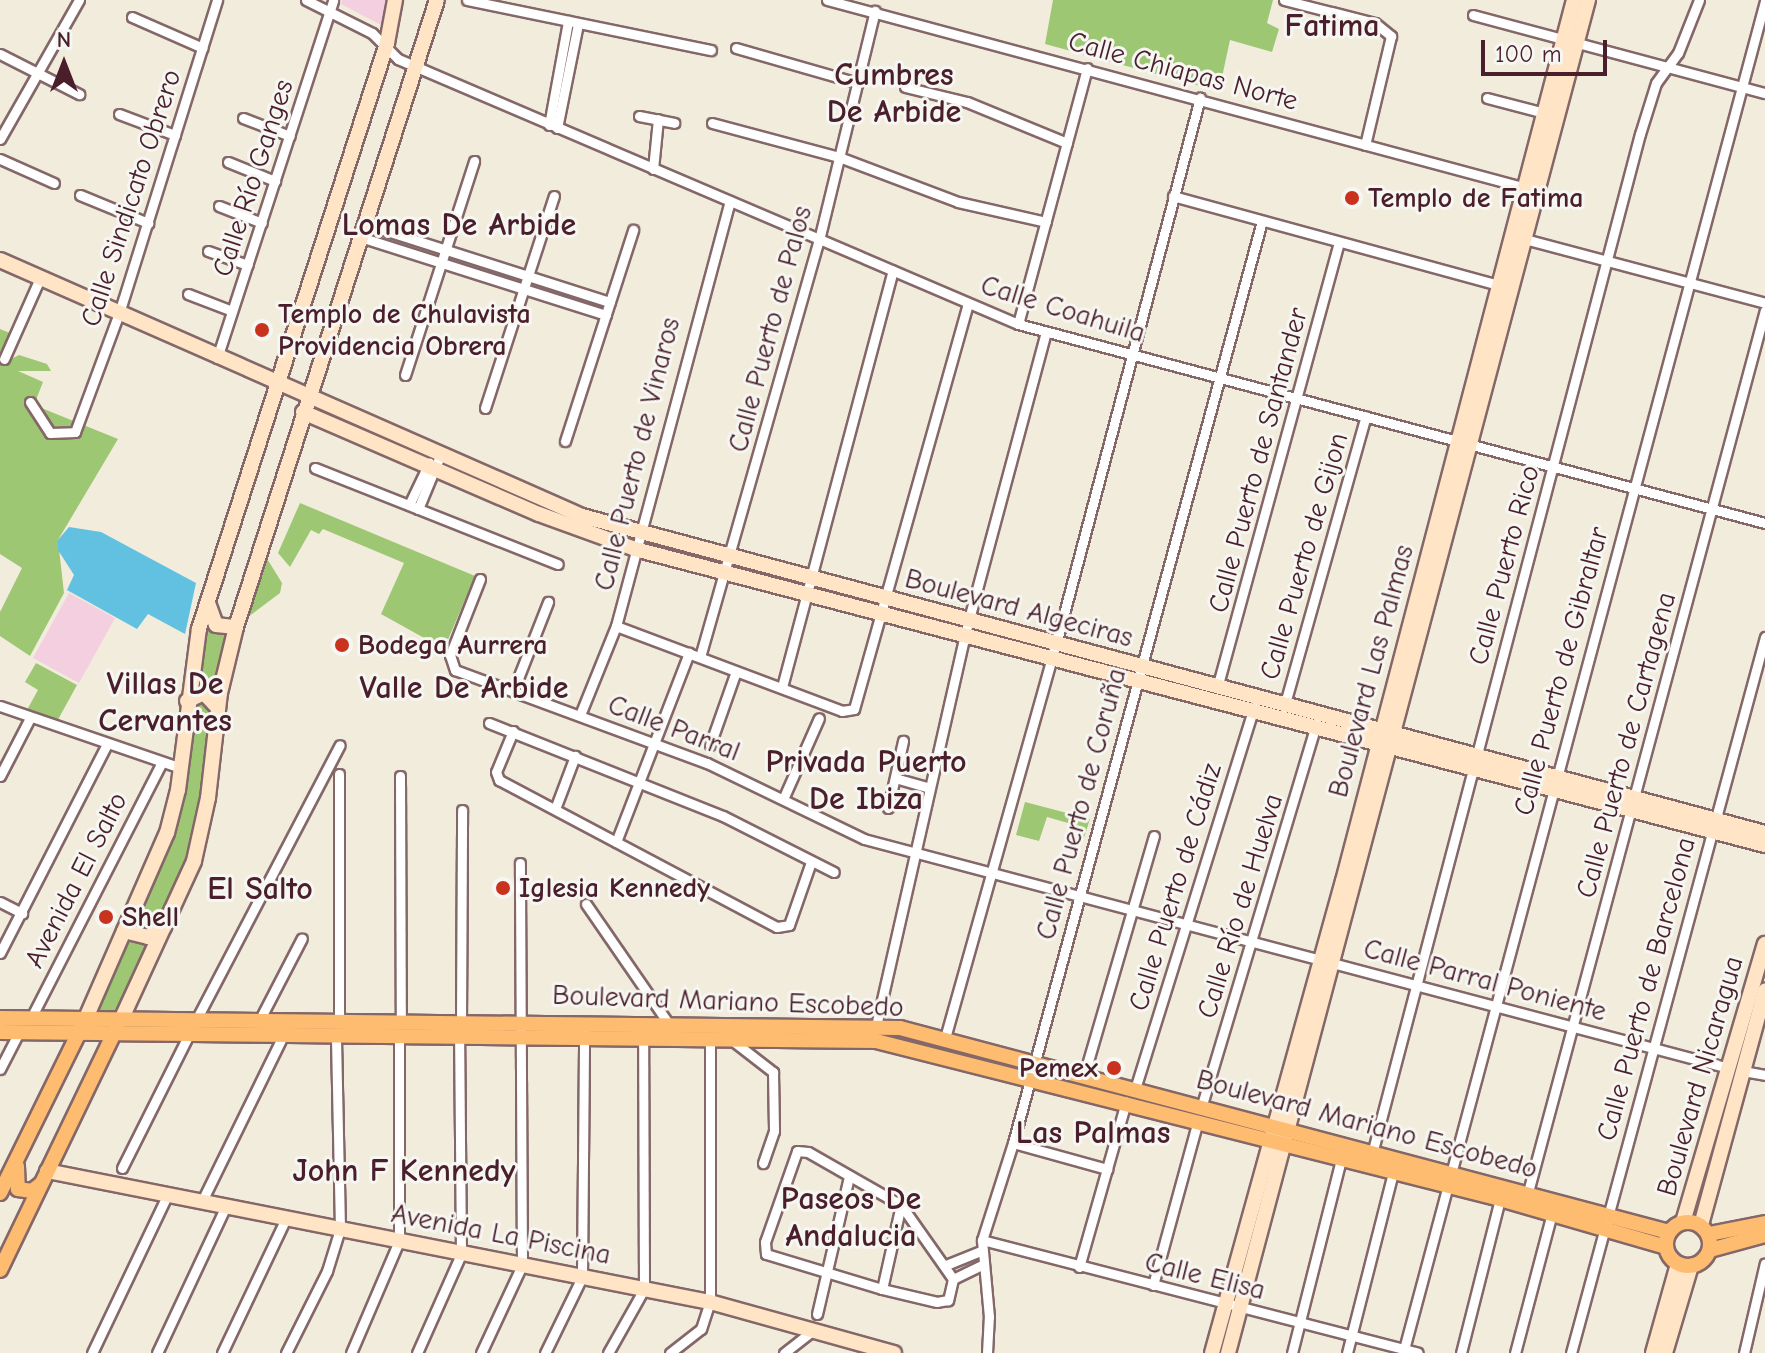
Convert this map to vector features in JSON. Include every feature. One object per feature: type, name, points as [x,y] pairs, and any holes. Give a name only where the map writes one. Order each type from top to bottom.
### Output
[{"type":"main road","name":"Boulevard Mariano Escobedo","points":[[0,1018],[121,1020],[283,1036],[337,1029]]},
{"type":"main road","points":[[2,1184],[86,1018]]},
{"type":"main road","points":[[0,1270],[121,1020]]},
{"type":"main road","name":"Boulevard Mariano Escobedo","points":[[0,1032],[114,1035],[259,1021],[337,1029],[520,1029],[584,1022],[710,1039],[731,1039],[781,1032],[876,1026],[945,1038],[1135,1089],[1278,1143],[1341,1160],[1393,1173],[1528,1192],[1666,1247]]},
{"type":"main road","name":"Boulevard Mariano Escobedo","points":[[520,1029],[584,1037],[643,1030],[668,1023],[713,1023],[886,1042],[1126,1102],[1282,1128],[1373,1150],[1500,1199],[1552,1213],[1669,1232]]},
{"type":"main road","points":[[19,1154],[18,1189],[32,1191],[44,1178]]},
{"type":"main road","points":[[1765,1223],[1705,1230],[1683,1222],[1669,1232],[1666,1247],[1684,1265],[1710,1250],[1765,1235]]},
{"type":"main road","points":[[1705,1230],[1710,1250]]},
{"type":"street","points":[[0,139],[79,0]]},
{"type":"street","name":"Calle Sindicato Obrero","points":[[30,402],[50,433],[68,436],[75,432],[119,313],[217,0]]},
{"type":"street","name":"Calle Coahuila","points":[[306,0],[387,43],[394,56],[1018,324],[1765,523]]},
{"type":"street","name":"Calle Río Ganges","points":[[217,358],[333,0]]},
{"type":"street","points":[[86,1018],[167,833],[181,768],[195,646],[387,43],[395,0]]},
{"type":"street","points":[[121,1020],[167,924],[204,823],[217,707],[236,627],[437,0]]},
{"type":"street","points":[[467,0],[711,50]]},
{"type":"street","name":"Calle Chiapas Norte","points":[[827,0],[1526,188]]},
{"type":"street","points":[[1284,0],[1375,23],[1391,36],[1365,145]]},
{"type":"street","name":"Boulevard Las Palmas","points":[[1212,1353],[1233,1306],[1328,961],[1571,42],[1574,0]]},
{"type":"street","name":"Boulevard Las Palmas","points":[[1520,237],[1526,188],[1544,113],[1588,0]]},
{"type":"street","name":"Calle Puerto Rico","points":[[1373,1150],[1640,134],[1665,67],[1678,53],[1699,0]]},
{"type":"street","name":"Calle Puerto de Gibraltar","points":[[1403,1351],[1553,782],[1765,1]]},
{"type":"street","name":"Calle Puerto de Palos","points":[[700,657],[819,240],[875,11]]},
{"type":"street","points":[[1473,15],[1765,93]]},
{"type":"street","points":[[132,17],[203,48]]},
{"type":"street","points":[[553,126],[573,22]]},
{"type":"street","points":[[736,48],[858,83]]},
{"type":"street","points":[[0,54],[79,94]]},
{"type":"street","points":[[1018,324],[1087,68]]},
{"type":"street","points":[[905,87],[967,102],[1067,143]]},
{"type":"street","points":[[945,1038],[1054,650],[1200,98]]},
{"type":"street","points":[[1487,98],[1544,113]]},
{"type":"street","points":[[119,114],[175,135]]},
{"type":"street","points":[[639,116],[674,123]]},
{"type":"street","points":[[243,118],[290,136]]},
{"type":"street","points":[[653,169],[658,119]]},
{"type":"street","points":[[712,123],[839,157],[958,202],[1046,222]]},
{"type":"street","points":[[0,159],[54,183]]},
{"type":"street","points":[[405,375],[474,161]]},
{"type":"street","points":[[228,162],[275,181]]},
{"type":"street","points":[[80,195],[148,223]]},
{"type":"street","points":[[485,408],[554,196]]},
{"type":"street","points":[[1173,196],[1506,287]]},
{"type":"street","name":"Calle Puerto de Vinaros","points":[[580,715],[616,626],[730,201]]},
{"type":"street","points":[[219,206],[262,223]]},
{"type":"street","name":"Calle Puerto de Coruña","points":[[987,1353],[989,1317],[981,1246],[1013,1143],[1262,221]]},
{"type":"street","points":[[362,230],[445,250],[610,302]]},
{"type":"street","points":[[362,230],[441,263],[606,315]]},
{"type":"street","points":[[565,441],[633,230]]},
{"type":"street","points":[[1520,237],[1765,303]]},
{"type":"street","name":"Calle Puerto de Santander","points":[[1217,688],[1339,243]]},
{"type":"street","points":[[208,251],[248,265]]},
{"type":"street","name":"Boulevard Algeciras","points":[[0,260],[276,385],[305,406],[635,549],[725,570],[807,584]]},
{"type":"street","points":[[782,687],[893,271]]},
{"type":"street","points":[[4,359],[40,278]]},
{"type":"street","points":[[188,294],[232,311]]},
{"type":"street","points":[[616,626],[842,711],[857,705],[887,606],[968,304]]},
{"type":"street","name":"Calle Puerto de Cartagena","points":[[1528,1192],[1765,310]]},
{"type":"street","points":[[876,1026],[967,628],[1046,332]]},
{"type":"street","name":"Calle Puerto de Gijon","points":[[1284,707],[1366,416]]},
{"type":"street","points":[[414,507],[434,461]]},
{"type":"street","name":"Boulevard Algeciras","points":[[434,461],[582,516],[730,555],[807,584],[1316,723],[1713,824],[1765,833]]},
{"type":"street","points":[[315,468],[558,564]]},
{"type":"street","name":"Calle Parral","points":[[480,579],[450,663],[455,670],[656,744],[784,797],[864,839],[1328,961]]},
{"type":"street","points":[[513,691],[548,602]]},
{"type":"street","points":[[208,603],[216,625],[236,627]]},
{"type":"street","name":"Calle Puerto de Barcelona","points":[[1571,1353],[1713,824],[1760,676],[1765,637]]},
{"type":"street","points":[[616,842],[689,653]]},
{"type":"street","points":[[710,745],[736,671]]},
{"type":"street","name":"Boulevard Algeciras","points":[[1138,673],[1217,688],[1254,706],[1284,707],[1316,723]]},
{"type":"street","points":[[187,701],[204,693],[217,707]]},
{"type":"street","points":[[0,706],[106,746],[181,768]]},
{"type":"street","name":"Calle Puerto de Cádiz","points":[[1135,1089],[1254,706]]},
{"type":"street","points":[[0,776],[30,718]]},
{"type":"street","points":[[784,797],[819,718]]},
{"type":"street","points":[[489,723],[723,816],[834,872]]},
{"type":"street","name":"Calle Río de Huelva","points":[[1153,1285],[1316,723]]},
{"type":"street","points":[[513,731],[497,779],[777,927],[789,925],[811,862]]},
{"type":"street","points":[[888,808],[903,741]]},
{"type":"street","points":[[122,1168],[340,745]]},
{"type":"street","points":[[0,953],[106,746]]},
{"type":"street","points":[[555,809],[575,756]]},
{"type":"street","name":"Avenida El Salto","points":[[31,1018],[161,764]]},
{"type":"street","points":[[286,1353],[327,1271],[340,1229],[337,1029],[339,774]]},
{"type":"street","points":[[351,1353],[399,1241],[400,776]]},
{"type":"street","points":[[895,778],[930,788]]},
{"type":"street","points":[[417,1353],[461,1254],[462,810]]},
{"type":"street","name":"Boulevard Algeciras","points":[[1713,824],[1765,845]]},
{"type":"street","points":[[1084,1075],[1154,836]]},
{"type":"street","points":[[481,1353],[522,1265],[520,863]]},
{"type":"street","points":[[0,902],[22,913]]},
{"type":"street","points":[[586,904],[668,1023]]},
{"type":"street","points":[[124,931],[148,937],[167,924]]},
{"type":"street","points":[[259,1021],[302,938]]},
{"type":"street","name":"Boulevard Nicaragua","points":[[1705,1230],[1736,1070],[1765,944]]},
{"type":"street","name":"Calle Parral Poniente","points":[[1328,961],[1736,1070],[1765,1075]]},
{"type":"street","name":"Boulevard Nicaragua","points":[[1683,1222],[1765,991]]},
{"type":"street","points":[[545,1353],[582,1277],[584,1022]]},
{"type":"street","points":[[670,1353],[701,1329],[710,1302],[710,1039],[713,1023]]},
{"type":"street","points":[[713,1023],[768,1065],[774,1081],[772,1144],[763,1163]]},
{"type":"street","points":[[608,1353],[644,1289],[643,1030]]},
{"type":"street","points":[[0,1069],[19,1032]]},
{"type":"street","points":[[202,1201],[283,1036]]},
{"type":"street","points":[[1079,1267],[1126,1102]]},
{"type":"street","points":[[1013,1143],[1107,1169]]},
{"type":"street","points":[[808,1152],[901,1205],[953,1279],[950,1296],[941,1302],[882,1289],[769,1256],[764,1246],[794,1153],[808,1152]]},
{"type":"street","points":[[1292,1353],[1341,1160]]},
{"type":"street","points":[[1347,1353],[1393,1173]]},
{"type":"street","points":[[784,1353],[816,1322],[849,1176]]},
{"type":"street","name":"Avenida La Piscina","points":[[44,1178],[168,1194],[816,1322],[894,1353]]},
{"type":"street","points":[[92,1353],[168,1194]]},
{"type":"street","points":[[1461,1353],[1500,1199]]},
{"type":"street","points":[[882,1289],[901,1205]]},
{"type":"street","points":[[157,1353],[226,1206]]},
{"type":"street","points":[[1515,1353],[1552,1213]]},
{"type":"street","points":[[222,1353],[286,1218]]},
{"type":"street","points":[[946,1265],[981,1246]]},
{"type":"street","name":"Calle Elisa","points":[[981,1246],[1153,1285],[1418,1353]]},
{"type":"street","points":[[1744,1353],[1765,1263]]},
{"type":"street","points":[[953,1279],[982,1265]]},
{"type":"street","points":[[1653,1353],[1684,1265]]},
{"type":"street","points":[[1665,1353],[1684,1265]]},
{"type":"street","name":"Boulevard Las Palmas","points":[[1228,1353],[1233,1306]]},
{"type":"shaded area","points":[[342,0],[387,0],[383,26],[341,4]]},
{"type":"shaded area","points":[[69,593],[115,618],[79,683],[33,658]]},
{"type":"green space","points":[[1053,0],[1273,0],[1267,23],[1279,29],[1272,52],[1230,40],[1219,91],[1045,44]]},
{"type":"green space","points":[[0,329],[10,333],[2,356],[7,361],[19,355],[47,364],[51,371],[18,371],[43,382],[34,405],[118,439],[58,540],[64,593],[30,656],[0,636],[0,612],[22,568],[0,554]]},
{"type":"green space","points":[[300,503],[475,576],[444,649],[381,614],[404,563],[323,529],[319,534],[311,530],[290,567],[278,553]]},
{"type":"green space","points":[[266,557],[282,583],[280,593],[248,617]]},
{"type":"green space","points":[[211,620],[229,631],[190,862],[118,1013],[96,1010],[177,830],[201,644]]},
{"type":"green space","points":[[36,663],[77,685],[55,725],[27,710],[38,690],[25,682]]},
{"type":"green space","points":[[1025,802],[1090,819],[1083,841],[1079,840],[1082,827],[1047,817],[1039,841],[1016,835]]},
{"type":"water","points":[[69,527],[101,532],[196,583],[185,634],[148,614],[137,629],[67,590],[74,575],[58,550],[58,540]]},
{"type":"place","name":"Templo de Fatima","points":[[1352,198]]},
{"type":"place","name":"Templo de Chulavista Providencia Obrera","points":[[262,330]]},
{"type":"place","name":"Bodega Aurrera","points":[[342,645]]},
{"type":"place","name":"Iglesia Kennedy","points":[[503,888]]},
{"type":"place","name":"Shell","points":[[106,917]]},
{"type":"place","name":"Pemex","points":[[1114,1068]]},
{"type":"district","name":"Fatima","points":[[1332,26]]},
{"type":"district","name":"Cumbres De Arbide","points":[[894,94]]},
{"type":"district","name":"Lomas De Arbide","points":[[459,225]]},
{"type":"district","name":"Valle De Arbide","points":[[464,688]]},
{"type":"district","name":"Villas De Cervantes","points":[[165,704]]},
{"type":"district","name":"Privada Puerto De Ibiza","points":[[866,782]]},
{"type":"district","name":"El Salto","points":[[260,889]]},
{"type":"district","name":"Las Palmas","points":[[1093,1133]]},
{"type":"district","name":"John F Kennedy","points":[[404,1171]]},
{"type":"district","name":"Paseos De Andalucia","points":[[851,1218]]}]
